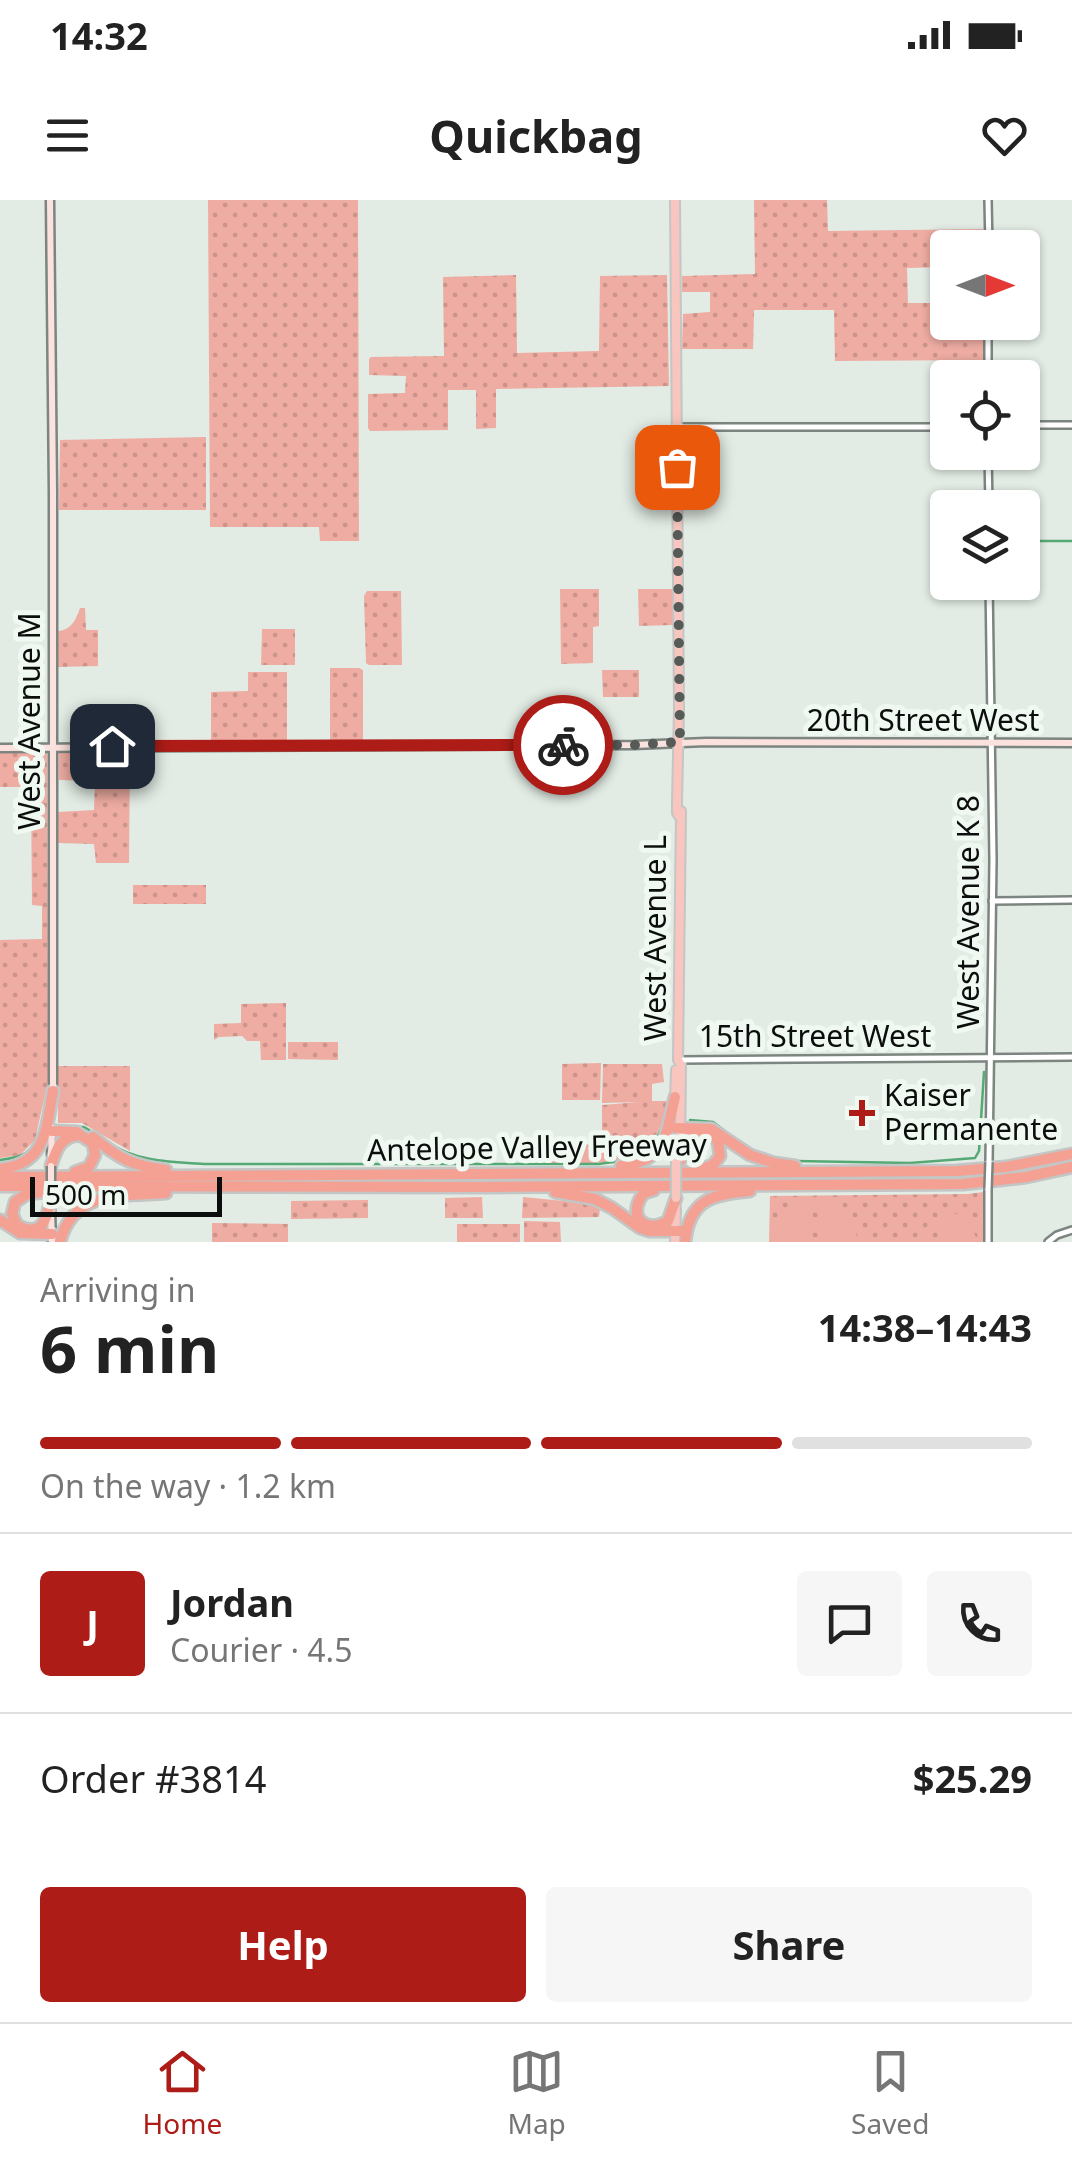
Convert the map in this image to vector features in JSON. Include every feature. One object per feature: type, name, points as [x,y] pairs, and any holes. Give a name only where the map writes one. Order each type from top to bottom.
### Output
[{"type":"highway","points":[[1,1177],[37,1152],[53,1091]]},
{"type":"highway","points":[[566,1172],[646,1160],[665,1139],[675,1096]]},
{"type":"highway","points":[[678,1128],[711,1129],[750,1155],[774,1163],[850,1172]]},
{"type":"highway","points":[[52,1131],[88,1134],[115,1155],[139,1166],[212,1175]]},
{"type":"highway","points":[[653,1172],[713,1166],[720,1156],[718,1142],[708,1132],[692,1134],[678,1161]]},
{"type":"highway","points":[[1,1177],[84,1170],[94,1159],[93,1144],[80,1135],[68,1138],[57,1148],[51,1166]]},
{"type":"highway","name":"Antelope Valley Freeway","points":[[1,1177],[982,1170],[1072,1154]]},
{"type":"highway","name":"Antelope Valley Freeway","points":[[1,1177],[134,1186],[982,1183],[1072,1167]]},
{"type":"highway","points":[[485,1187],[584,1196],[612,1208],[640,1228],[678,1238],[694,1212],[714,1196],[788,1188],[793,1184]]},
{"type":"highway","points":[[678,1198],[662,1225],[646,1225],[637,1216],[636,1206],[644,1193],[704,1185]]},
{"type":"highway","points":[[51,1199],[47,1218],[40,1227],[24,1229],[15,1222],[15,1202],[26,1194],[134,1186]]},
{"type":"highway","points":[[0,1220],[20,1233],[54,1239],[74,1212],[93,1201],[235,1186]]},
{"type":"main road","name":"West Avenue M","points":[[50,200],[54,1239]]},
{"type":"main road","name":"West Avenue L","points":[[675,200],[682,752],[675,1096],[678,1128]]},
{"type":"main road","name":"20th Street West","points":[[0,748],[1072,742]]},
{"type":"main road","name":"West Avenue L","points":[[678,1060],[678,1238]]},
{"type":"street","points":[[988,200],[989,230]]},
{"type":"street","points":[[1040,426],[1072,425]]},
{"type":"street","points":[[677,427],[930,426]]},
{"type":"street","name":"West Avenue K 8","points":[[988,1242],[993,743],[989,600]]},
{"type":"street","points":[[992,900],[1072,900]]},
{"type":"street","name":"15th Street West","points":[[678,1060],[1072,1057]]},
{"type":"street","points":[[1048,1242],[1072,1230]]},
{"type":"shaded area","points":[[208,200],[358,200],[359,541],[320,541],[319,527],[210,527]]},
{"type":"shaded area","points":[[754,200],[827,200],[828,231],[983,229],[930,230],[930,267],[907,268],[908,303],[930,303],[930,340],[983,340],[983,360],[835,361],[834,310],[754,310],[753,349],[682,349],[683,314],[710,312],[710,292],[682,292],[682,276],[755,274]]},
{"type":"shaded area","points":[[516,275],[517,353],[599,351],[600,276],[667,275],[669,386],[496,389],[496,428],[476,429],[476,390],[448,390],[448,430],[370,431],[368,394],[405,393],[406,376],[369,375],[369,359],[444,356],[443,277]]},
{"type":"shaded area","points":[[206,437],[206,510],[59,510],[60,440]]},
{"type":"shaded area","points":[[560,589],[599,589],[593,663],[561,664]]},
{"type":"shaded area","points":[[638,589],[673,589],[673,625],[639,626]]},
{"type":"shaded area","points":[[367,591],[401,591],[402,665],[366,663]]},
{"type":"shaded area","points":[[80,608],[85,608],[86,630],[98,630],[98,666],[58,667],[58,631],[72,624]]},
{"type":"shaded area","points":[[262,629],[295,629],[295,665],[261,665]]},
{"type":"shaded area","points":[[330,668],[363,670],[363,741],[330,742]]},
{"type":"shaded area","points":[[602,670],[639,670],[639,697],[603,697]]},
{"type":"shaded area","points":[[248,672],[287,672],[287,740],[211,742],[211,692],[248,691]]},
{"type":"shaded area","points":[[130,750],[129,863],[96,863],[94,844],[58,843],[58,812],[94,810],[95,781],[59,780],[59,751]]},
{"type":"shaded area","points":[[44,751],[48,1081],[35,1140],[20,1155],[0,1158],[0,940],[42,939],[42,906],[32,905],[31,787],[0,787],[0,752]]},
{"type":"shaded area","points":[[133,885],[206,885],[206,904],[133,904]]},
{"type":"shaded area","points":[[286,1003],[286,1060],[261,1060],[260,1041],[247,1041],[242,1036],[214,1040],[214,1024],[241,1023],[241,1004]]},
{"type":"shaded area","points":[[288,1042],[338,1042],[338,1060],[288,1059]]},
{"type":"shaded area","points":[[601,1063],[600,1100],[562,1100],[562,1064]]},
{"type":"shaded area","points":[[603,1064],[662,1064],[664,1082],[652,1084],[652,1101],[669,1101],[669,1105],[650,1144],[636,1155],[606,1162],[526,1163],[526,1146],[602,1144],[602,1105],[640,1102],[602,1103]]},
{"type":"shaded area","points":[[58,1066],[130,1066],[130,1151],[82,1123],[58,1123]]},
{"type":"shaded area","points":[[984,1192],[984,1242],[769,1242],[770,1196]]},
{"type":"shaded area","points":[[482,1197],[483,1218],[445,1218],[445,1198]]},
{"type":"shaded area","points":[[523,1197],[584,1203],[600,1208],[599,1217],[522,1218]]},
{"type":"shaded area","points":[[368,1200],[368,1218],[291,1219],[291,1201]]},
{"type":"shaded area","points":[[818,1201],[841,1207],[854,1224],[857,1239],[820,1238]]},
{"type":"shaded area","points":[[798,1202],[809,1202],[808,1239],[771,1240],[778,1216]]},
{"type":"shaded area","points":[[940,1211],[964,1219],[977,1242],[940,1242]]},
{"type":"shaded area","points":[[524,1221],[560,1222],[561,1242],[524,1242]]},
{"type":"shaded area","points":[[212,1223],[288,1224],[288,1242],[212,1242]]},
{"type":"shaded area","points":[[457,1224],[520,1224],[520,1242],[457,1242]]},
{"type":"waterway","points":[[1040,541],[1072,541]]},
{"type":"waterway","points":[[796,1161],[910,1163],[975,1158],[979,1151],[984,1072]]},
{"type":"waterway","points":[[690,1120],[713,1122],[759,1153]]},
{"type":"waterway","points":[[106,1141],[141,1157],[205,1164],[598,1164],[645,1151],[663,1125]]},
{"type":"waterway","points":[[71,1127],[84,1127],[96,1134]]},
{"type":"waterway","points":[[0,1160],[26,1153],[40,1130]]},
{"type":"way so far","points":[[563,745],[680,742],[677,467]]},
{"type":"place","name":"Kaiser Permanente","points":[[862,1113]]},
{"type":"route","points":[[112,746],[563,745]]}]
